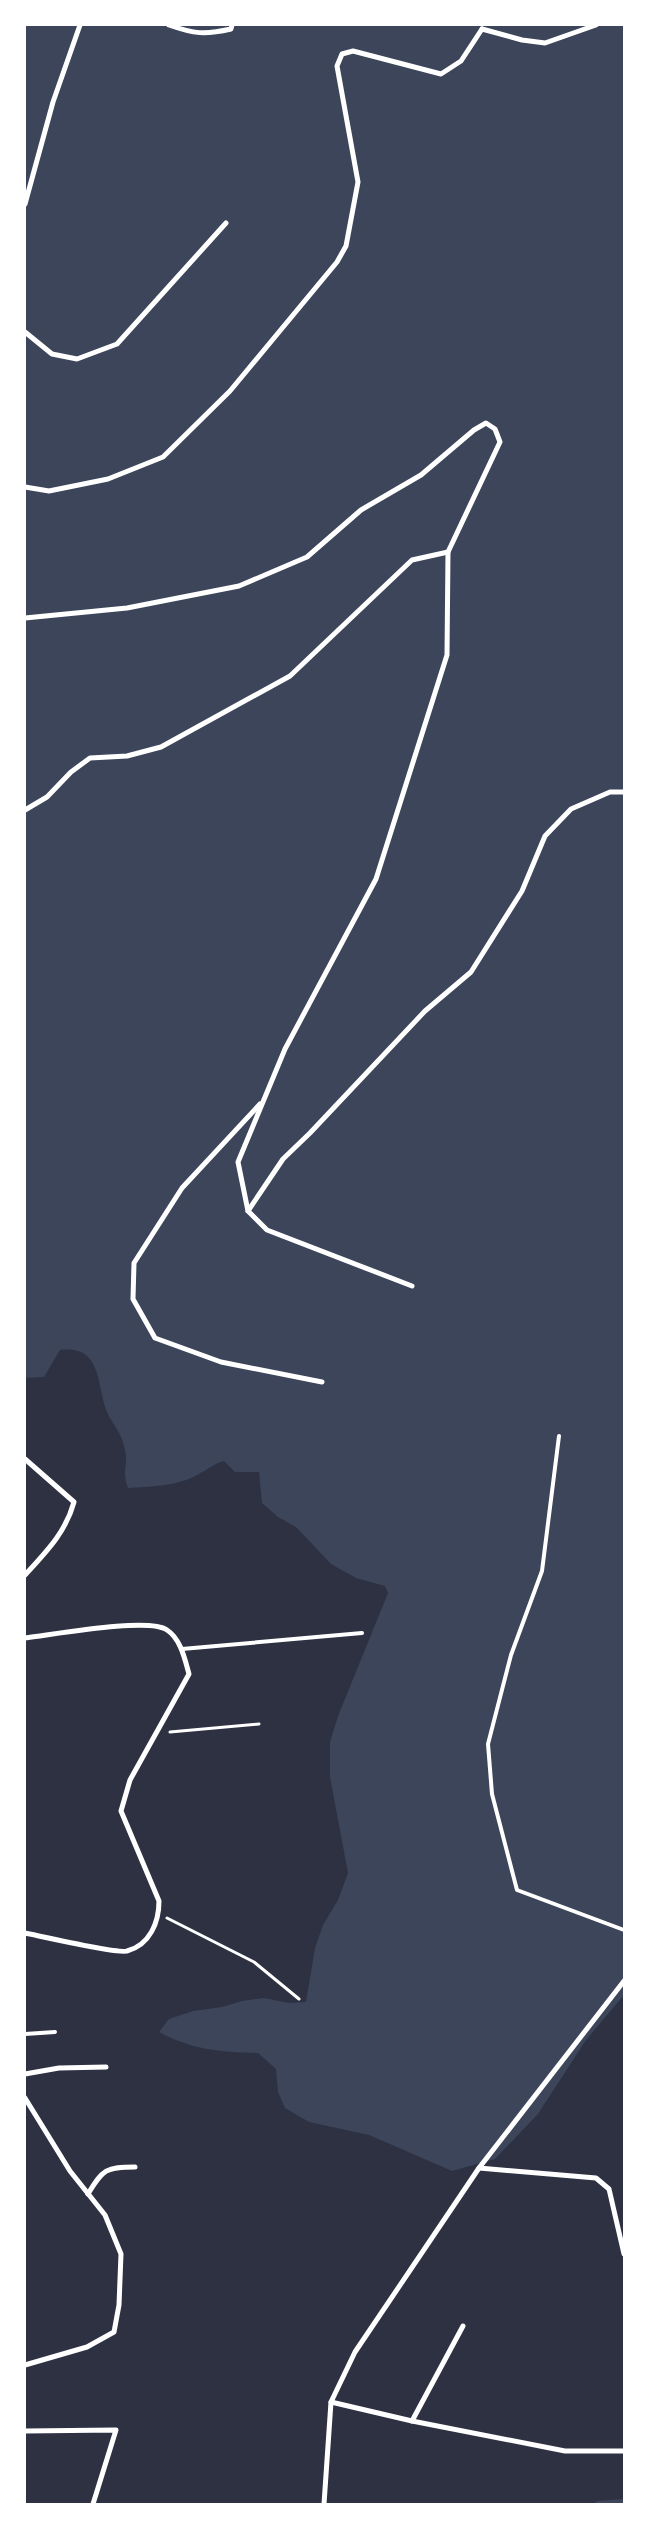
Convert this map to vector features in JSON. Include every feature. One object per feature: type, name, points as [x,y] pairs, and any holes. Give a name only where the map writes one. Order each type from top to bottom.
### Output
[{"type":"street","points":[[25,204],[53,102],[80,25]]},
{"type":"street","points":[[169,25],[193,33],[210,34],[231,29],[232,25]]},
{"type":"street","points":[[25,487],[49,491],[108,479],[163,457],[230,391],[337,262],[346,246],[358,182],[337,66],[342,54],[353,51],[441,74],[461,61],[480,27],[522,40],[545,42],[596,25]]},
{"type":"street","points":[[25,332],[52,354],[77,359],[116,344],[226,223]]},
{"type":"street","points":[[25,618],[127,608],[238,586],[307,557],[361,510],[421,475],[474,430],[486,424],[495,429],[500,442],[448,552],[447,655],[376,879],[285,1049],[238,1162],[248,1211],[267,1230],[412,1286]]},
{"type":"street","points":[[25,810],[47,797],[71,772],[90,758],[127,756],[161,747],[290,676],[412,560],[448,552]]},
{"type":"street","points":[[248,1211],[283,1158],[310,1133],[425,1011],[471,972],[522,891],[544,836],[571,809],[610,792],[624,792]]},
{"type":"street","points":[[264,1100],[182,1188],[134,1263],[133,1299],[154,1338],[221,1362],[322,1382]]},
{"type":"street","points":[[25,1459],[74,1502],[69,1520],[53,1544],[25,1575]]},
{"type":"street","points":[[25,1638],[145,1624],[167,1630],[182,1649],[189,1674],[154,1733],[130,1780],[121,1812],[159,1900],[159,1914],[146,1942],[126,1952],[25,1933]]},
{"type":"street","points":[[324,2504],[331,2402],[356,2352],[479,2168],[624,1981]]},
{"type":"street","points":[[25,2074],[59,2068],[106,2067]]},
{"type":"street","points":[[25,2098],[70,2171],[105,2215],[121,2254],[119,2305],[114,2332],[88,2347],[25,2365]]},
{"type":"street","points":[[88,2194],[99,2176],[111,2167],[135,2167]]},
{"type":"street","points":[[479,2168],[596,2178],[609,2189],[624,2254]]},
{"type":"street","points":[[412,2421],[463,2326]]},
{"type":"street","points":[[331,2402],[412,2421],[565,2451],[624,2451]]},
{"type":"street","points":[[25,2431],[116,2430],[93,2504]]},
{"type":"lane","points":[[559,1436],[542,1571],[511,1655],[488,1744],[492,1794],[517,1890],[624,1930]]},
{"type":"lane","points":[[182,1649],[362,1633]]},
{"type":"lane","points":[[25,2034],[55,2032]]},
{"type":"path","points":[[154,1733],[259,1724]]},
{"type":"path","points":[[159,1914],[254,1962],[299,1999]]},
{"type":"shaded area","points":[[25,25],[624,25],[624,1995],[586,2040],[538,2114],[495,2159],[452,2171],[369,2135],[309,2122],[285,2108],[278,2092],[276,2069],[258,2053],[207,2049],[183,2043],[159,2032],[169,2019],[193,2011],[222,2007],[242,2001],[264,1998],[289,2003],[306,2002],[315,1948],[323,1925],[338,1900],[348,1873],[330,1777],[330,1742],[338,1716],[388,1593],[385,1586],[356,1578],[331,1564],[296,1527],[278,1517],[262,1503],[259,1472],[235,1472],[224,1461],[181,1482],[128,1488],[125,1477],[126,1455],[123,1444],[107,1412],[96,1369],[91,1360],[84,1354],[74,1350],[60,1350],[44,1377],[25,1378]]},
{"type":"shaded area","points":[[624,2499],[624,2504],[592,2504],[598,2501]]}]
